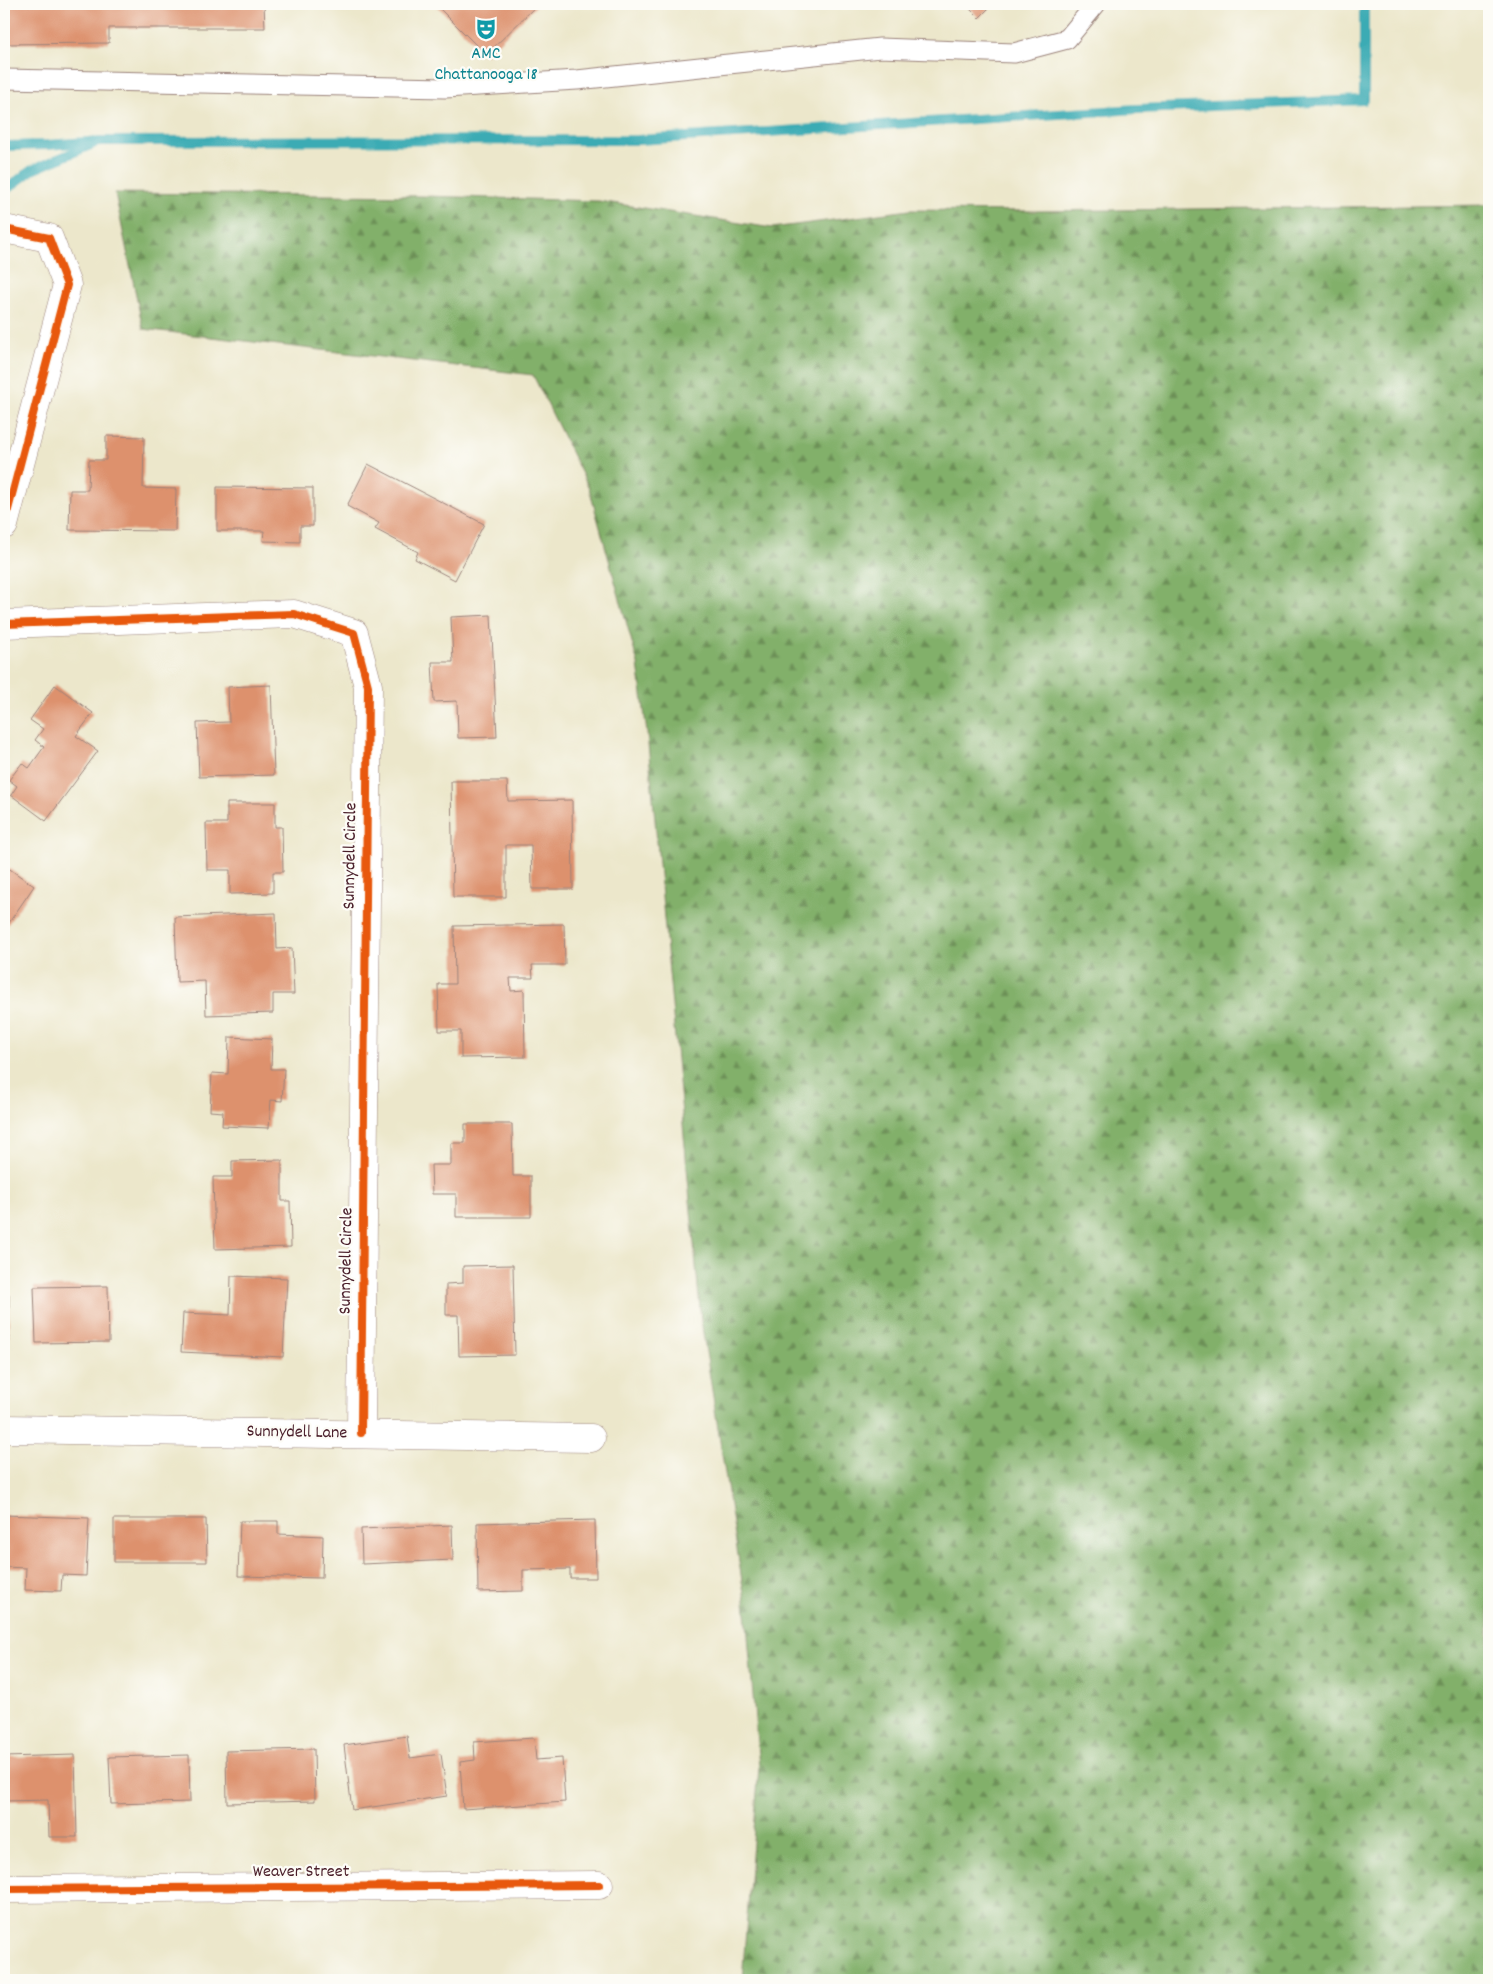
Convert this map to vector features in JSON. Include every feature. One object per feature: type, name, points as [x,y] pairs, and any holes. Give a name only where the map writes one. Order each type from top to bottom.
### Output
[{"type":"street","points":[[4,229],[48,238],[67,285],[4,525]]},
{"type":"street","name":"Sunnydell Circle","points":[[4,624],[294,614],[354,634],[368,686],[361,1433]]},
{"type":"street","name":"Sunnydell Lane","points":[[4,1429],[590,1438]]},
{"type":"street","name":"Weaver Street","points":[[4,1889],[599,1885]]},
{"type":"lane","points":[[4,79],[445,88],[577,80],[880,48],[1014,53],[1066,38],[1096,4]]},
{"type":"green space","points":[[115,193],[423,196],[599,201],[772,228],[910,210],[1036,211],[1489,205],[1489,1980],[742,1980],[759,1767],[745,1600],[701,1320],[647,733],[638,664],[589,488],[533,375],[143,329]]},
{"type":"building","points":[[4,4],[264,4],[265,28],[109,28],[109,43],[4,44]]},
{"type":"building","name":"AMC Chattanooga 18","points":[[435,4],[538,4],[486,55]]},
{"type":"building","points":[[965,4],[993,4],[979,18]]},
{"type":"building","points":[[106,436],[144,437],[143,488],[176,489],[175,531],[69,530],[70,490],[88,490],[89,460],[106,460]]},
{"type":"building","points":[[368,464],[484,524],[455,580],[415,559],[418,552],[375,529],[379,523],[347,506]]},
{"type":"building","points":[[217,487],[313,488],[313,526],[300,526],[300,542],[263,541],[264,531],[217,531]]},
{"type":"building","points":[[491,615],[497,737],[458,738],[457,701],[434,702],[432,662],[453,662],[451,617]]},
{"type":"building","points":[[55,685],[93,713],[76,736],[98,751],[46,821],[11,795],[17,786],[9,780],[22,763],[29,768],[44,747],[35,740],[43,729],[30,720]]},
{"type":"building","points":[[271,685],[274,775],[199,777],[197,723],[229,722],[228,687]]},
{"type":"building","points":[[451,781],[507,781],[508,801],[572,800],[573,889],[532,889],[531,845],[506,845],[506,897],[453,897]]},
{"type":"building","points":[[227,803],[275,803],[275,827],[282,827],[283,872],[273,872],[273,893],[230,894],[230,870],[207,870],[206,823],[227,823]]},
{"type":"building","points":[[4,865],[34,886],[4,930]]},
{"type":"building","points":[[276,913],[277,949],[292,948],[294,994],[273,994],[273,1013],[206,1015],[205,981],[177,982],[175,917]]},
{"type":"building","points":[[564,924],[565,965],[532,965],[533,978],[510,978],[511,991],[524,990],[525,1057],[461,1058],[461,1031],[439,1031],[438,984],[455,984],[454,926]]},
{"type":"building","points":[[229,1037],[272,1039],[271,1069],[284,1069],[282,1101],[271,1100],[269,1128],[222,1126],[223,1112],[210,1111],[212,1073],[228,1074]]},
{"type":"building","points":[[465,1124],[512,1124],[513,1176],[531,1176],[531,1217],[456,1217],[456,1194],[432,1194],[431,1165],[451,1165],[451,1143],[465,1143]]},
{"type":"building","points":[[282,1160],[282,1201],[290,1201],[291,1247],[215,1249],[213,1177],[232,1177],[232,1161]]},
{"type":"building","points":[[513,1265],[515,1355],[459,1356],[458,1315],[446,1315],[446,1284],[463,1283],[463,1266]]},
{"type":"building","points":[[231,1276],[287,1278],[283,1357],[181,1352],[183,1313],[230,1315]]},
{"type":"building","points":[[108,1286],[109,1342],[36,1343],[34,1287]]},
{"type":"building","points":[[4,1295],[9,1295],[9,1340],[4,1340]]},
{"type":"building","points":[[4,1515],[89,1518],[86,1576],[62,1575],[61,1591],[25,1590],[26,1568],[4,1567]]},
{"type":"building","points":[[114,1519],[206,1519],[207,1562],[114,1562]]},
{"type":"building","points":[[595,1520],[596,1578],[570,1578],[570,1569],[523,1570],[523,1591],[478,1592],[477,1523]]},
{"type":"building","points":[[240,1521],[278,1521],[278,1534],[323,1536],[322,1578],[238,1576]]},
{"type":"building","points":[[452,1525],[453,1560],[362,1564],[361,1529]]},
{"type":"building","points":[[407,1736],[410,1758],[441,1754],[447,1796],[352,1810],[344,1745]]},
{"type":"building","points":[[534,1738],[536,1760],[562,1758],[565,1802],[463,1809],[460,1762],[475,1760],[474,1742]]},
{"type":"building","points":[[314,1749],[315,1801],[227,1803],[226,1751]]},
{"type":"building","points":[[75,1755],[77,1837],[49,1837],[48,1800],[4,1801],[4,1757]]},
{"type":"building","points":[[189,1755],[190,1802],[111,1804],[109,1757]]},
{"type":"waterway","points":[[4,146],[101,141],[638,140],[1138,109],[1364,100],[1364,4]]},
{"type":"waterway","points":[[4,191],[32,170],[93,144]]},
{"type":"cycle path","points":[[4,229],[49,238],[67,285],[4,525]]},
{"type":"cycle path","points":[[4,624],[294,614],[354,633],[368,686],[361,1433]]},
{"type":"cycle path","points":[[4,1889],[599,1885]]},
{"type":"place","name":"AMC Chattanooga 18","points":[[486,29]]}]
